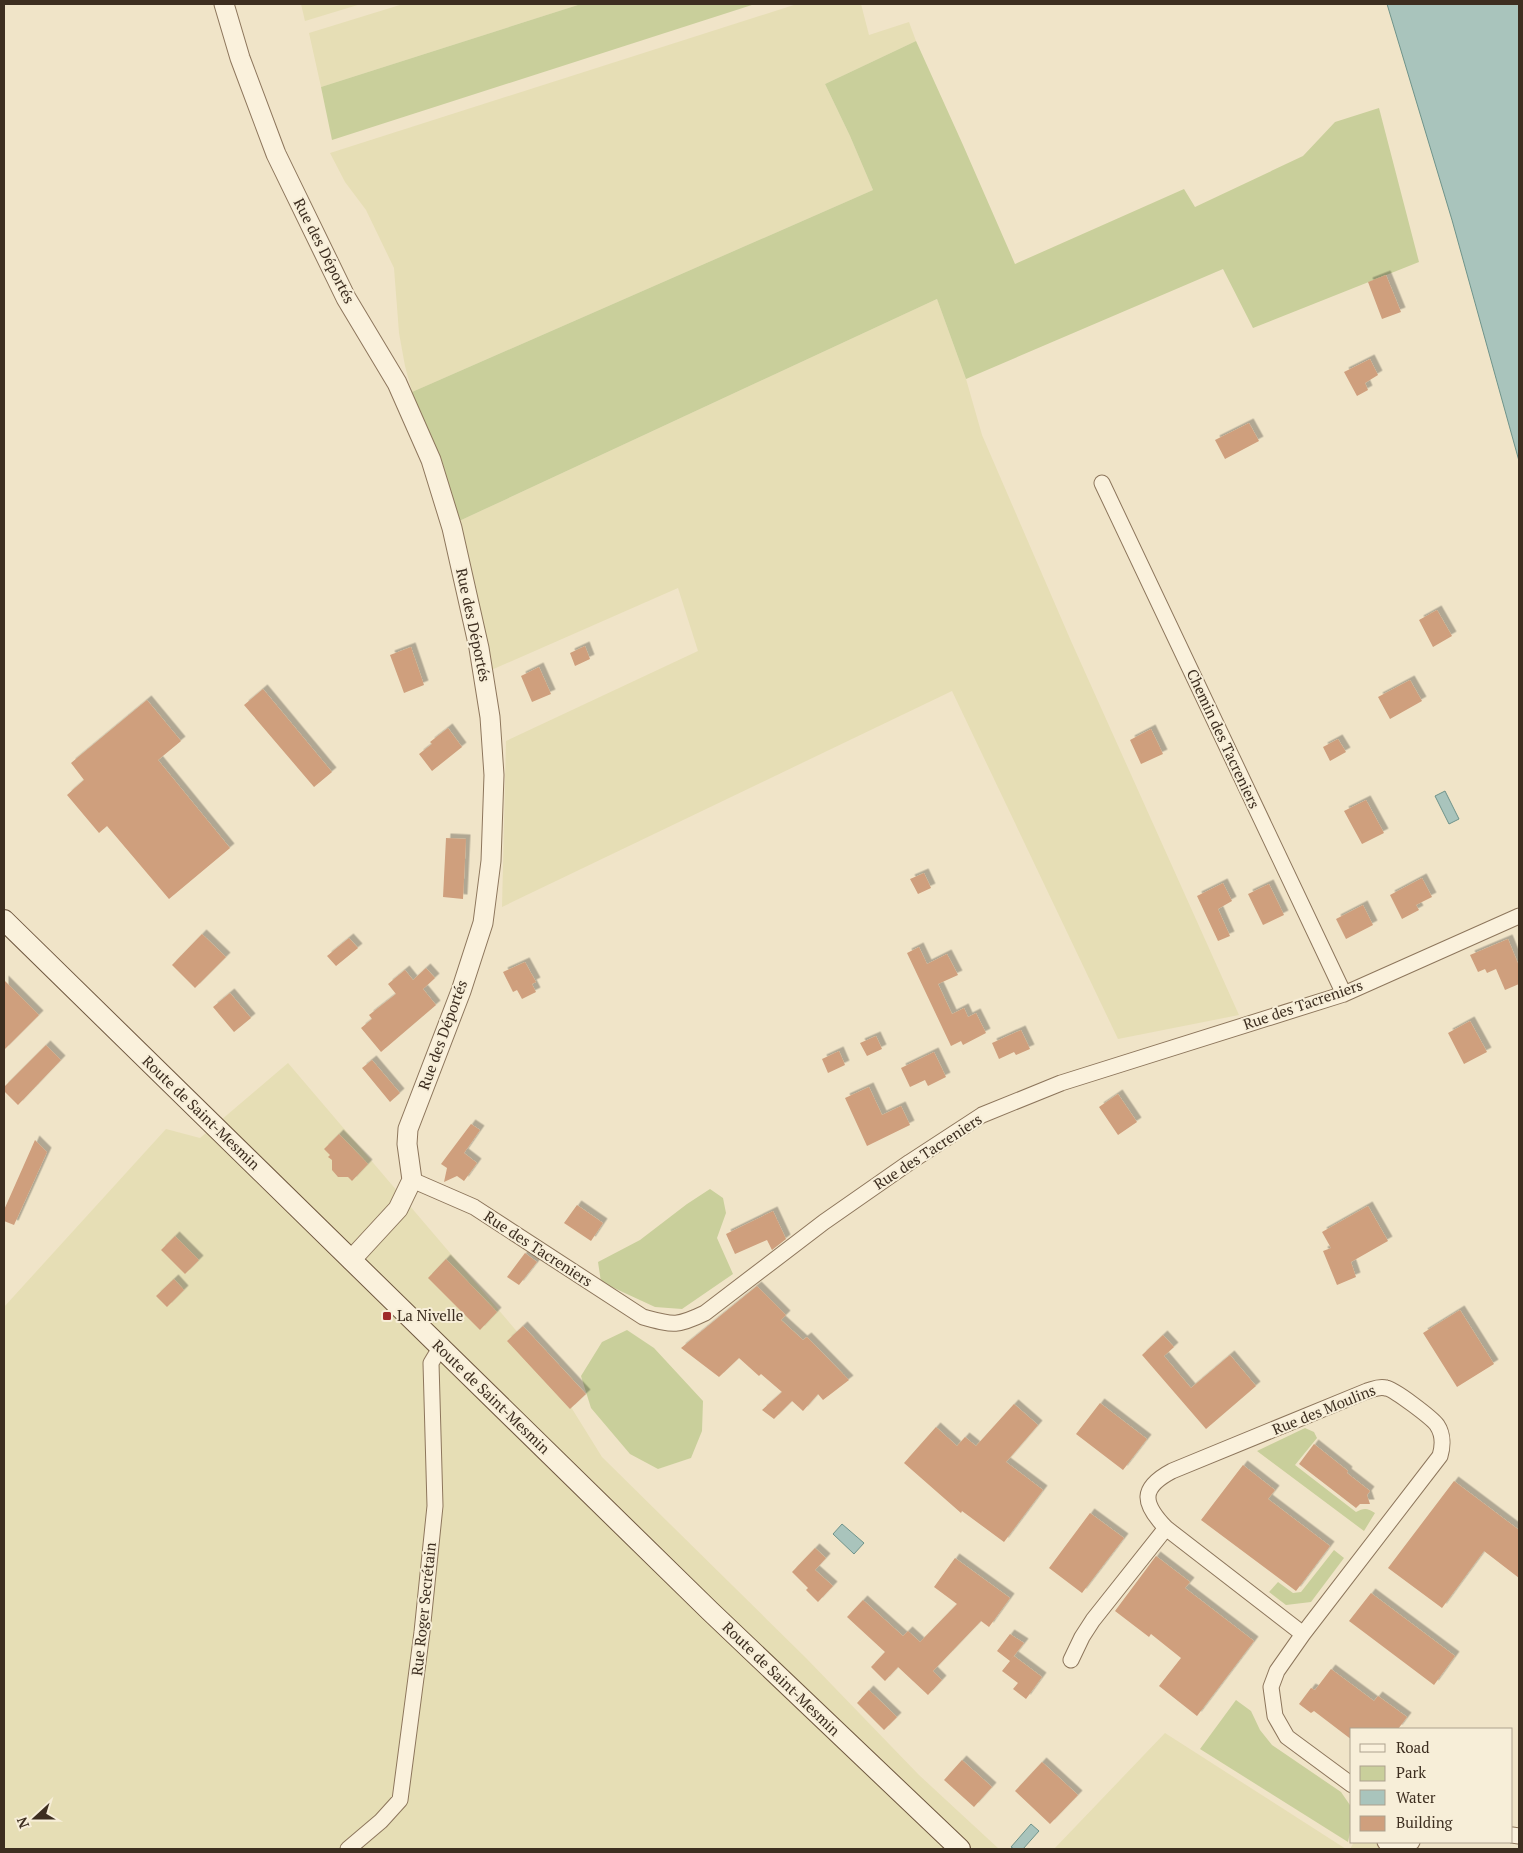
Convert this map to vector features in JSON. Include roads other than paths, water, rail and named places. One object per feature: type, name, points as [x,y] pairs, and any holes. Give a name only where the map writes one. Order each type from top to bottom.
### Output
[{"type":"main road","name":"Route de Saint-Mesmin","points":[[4,920],[710,1611],[960,1849]]},
{"type":"street","name":"Rue des Déportés","points":[[224,4],[240,58],[276,154],[346,298],[397,383],[431,460],[452,528],[480,648],[490,716],[494,775],[492,861],[483,923],[461,991],[408,1129],[407,1144],[412,1180]]},
{"type":"street","name":"Chemin des Tacreniers","points":[[1102,483],[1344,994]]},
{"type":"street","name":"Rue des Tacreniers","points":[[412,1180],[474,1207],[643,1317],[670,1324],[686,1322],[705,1313],[824,1222],[982,1115],[1061,1083],[1344,994],[1519,916]]},
{"type":"street","points":[[351,1260],[398,1209],[412,1180]]},
{"type":"street","name":"Rue Roger Secrétain","points":[[348,1849],[381,1821],[400,1800],[422,1632],[435,1506],[431,1363],[440,1348]]},
{"type":"street","name":"Rue des Moulins","points":[[1303,1634],[1166,1528],[1153,1514],[1148,1503],[1147,1494],[1156,1481],[1172,1471],[1379,1387],[1389,1388],[1430,1417],[1438,1426],[1442,1437],[1440,1456],[1303,1634],[1277,1671],[1271,1687],[1275,1716],[1287,1737],[1350,1784]]},
{"type":"street","points":[[1071,1660],[1093,1620],[1166,1528]]},
{"type":"street","points":[[1398,1849],[1410,1843]]},
{"type":"water","points":[[1387,4],[1519,4],[1519,461],[1452,220]]},
{"type":"water","points":[[1445,791],[1459,819],[1449,824],[1435,796]]},
{"type":"water","points":[[842,1524],[864,1543],[854,1554],[833,1534]]},
{"type":"water","points":[[1031,1824],[1039,1831],[1023,1849],[1011,1847]]},
{"type":"place","name":"La Nivelle","points":[[387,1316]]}]
